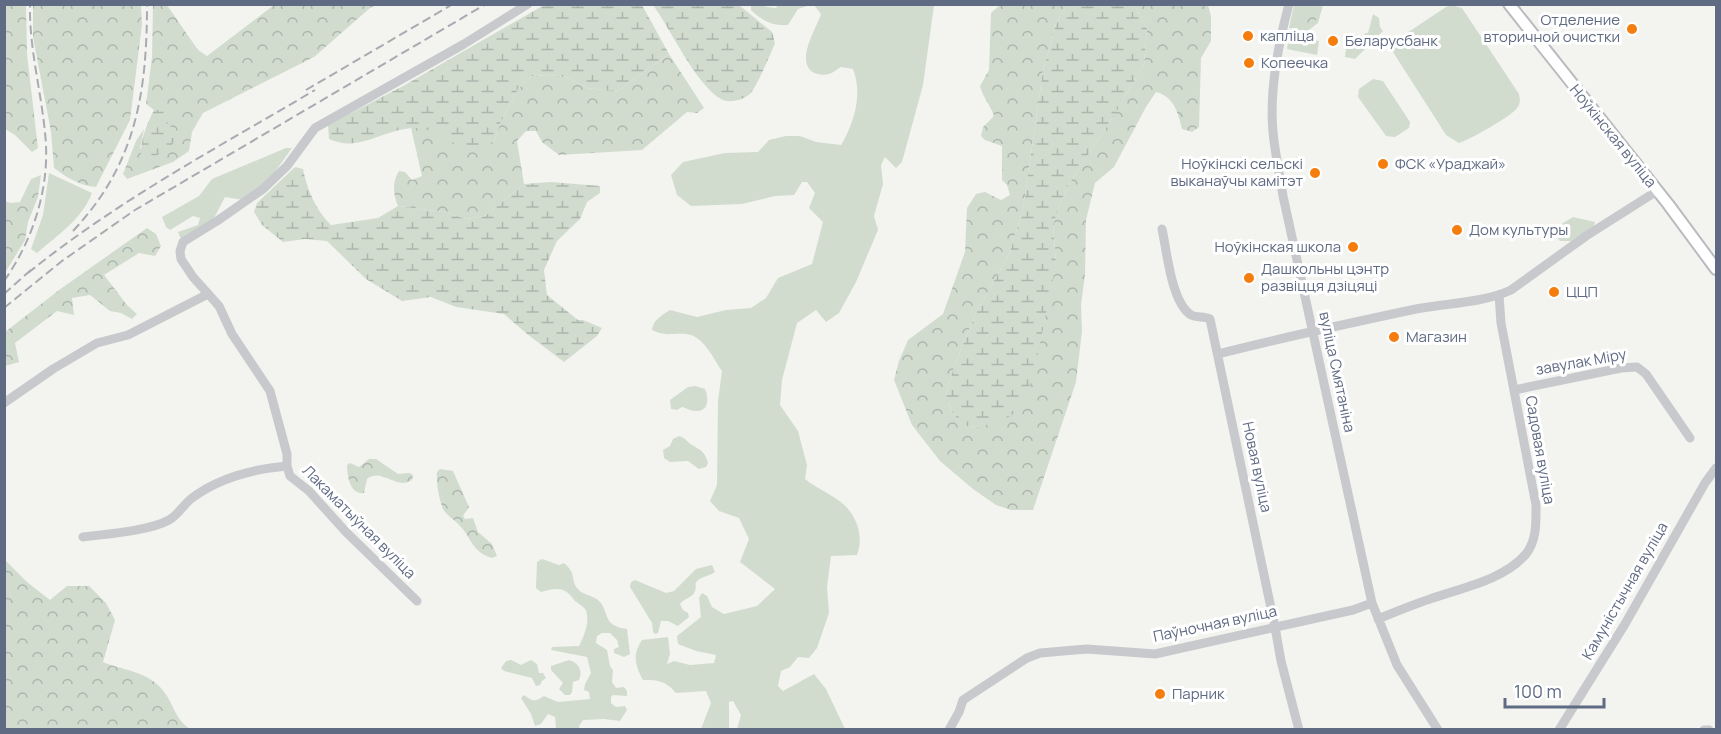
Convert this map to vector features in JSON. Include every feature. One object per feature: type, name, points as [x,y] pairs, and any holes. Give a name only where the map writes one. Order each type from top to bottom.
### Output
[{"type":"main road","name":"Ноўкінская вуліца","points":[[1509,4],[1716,269]]},
{"type":"street","points":[[287,466],[287,454],[270,390],[232,334],[219,306],[181,259],[180,251],[183,242],[263,189],[286,166],[315,128],[464,45],[528,4]]},
{"type":"street","name":"вуліца Смятаніна","points":[[1289,4],[1273,93],[1273,132],[1283,196],[1372,603],[1397,665],[1438,729]]},
{"type":"street","points":[[1218,354],[1312,330],[1444,304],[1499,296],[1511,290],[1586,236],[1657,191]]},
{"type":"street","name":"Новая вуліца","points":[[1162,229],[1175,290],[1186,310],[1194,317],[1210,318],[1281,661],[1299,729]]},
{"type":"street","points":[[4,403],[96,343],[128,335],[208,294]]},
{"type":"street","name":"Садовая вуліца","points":[[1378,619],[1486,580],[1516,564],[1533,543],[1536,531],[1536,505],[1501,323],[1499,296]]},
{"type":"street","name":"завулак Міру","points":[[1514,390],[1621,368],[1637,367],[1646,374],[1690,438]]},
{"type":"street","name":"Лакаматыўная вуліца","points":[[83,537],[126,531],[170,520],[189,500],[214,484],[260,468],[287,466],[290,476],[309,491],[346,532],[417,601]]},
{"type":"street","name":"Камуністычная вуліца","points":[[1559,729],[1625,624],[1716,468]]},
{"type":"street","name":"Паўночная вуліца","points":[[949,729],[963,700],[1027,658],[1040,653],[1087,650],[1155,654],[1353,610],[1372,603]]},
{"type":"street","points":[[1704,729],[1709,729]]},
{"type":"green space","points":[[4,5],[26,5],[27,54],[38,148],[32,152],[15,135],[5,129]]},
{"type":"green space","points":[[33,5],[141,5],[142,25],[130,120],[96,187],[79,183],[54,168],[51,132],[33,37]]},
{"type":"green space","points":[[153,5],[167,5],[198,50],[207,56],[274,5],[377,5],[370,8],[314,57],[203,113],[192,132],[189,151],[173,162],[127,179],[123,174],[136,141],[144,129],[140,149],[168,125],[163,110],[154,110],[146,104],[152,57]]},
{"type":"green space","points":[[544,5],[642,5],[669,54],[616,92],[588,88],[566,77],[531,76],[518,89],[500,124],[494,142],[466,146],[420,128],[403,129],[361,142],[340,143],[329,139],[328,125],[403,86]]},
{"type":"green space","points":[[653,5],[739,5],[772,32],[775,43],[751,93],[741,99],[728,101],[712,92],[693,69]]},
{"type":"green space","points":[[751,5],[776,8],[778,5],[810,5],[798,9],[788,25],[783,25],[773,24],[759,17],[751,10]]},
{"type":"green space","points":[[814,5],[934,5],[923,85],[902,162],[896,168],[885,157],[881,165],[883,184],[874,216],[878,230],[856,282],[839,313],[826,322],[816,310],[797,323],[782,380],[780,405],[798,431],[807,465],[805,479],[847,508],[858,527],[860,541],[857,555],[831,556],[827,587],[829,613],[817,648],[809,658],[798,657],[790,667],[781,671],[778,686],[783,691],[814,674],[826,689],[845,729],[737,729],[741,715],[733,701],[729,702],[729,729],[701,729],[711,703],[706,691],[676,693],[661,682],[643,680],[636,660],[639,645],[642,640],[668,637],[670,654],[667,664],[674,661],[690,665],[714,663],[716,655],[678,644],[677,636],[701,617],[699,598],[702,593],[707,596],[712,607],[724,614],[757,606],[775,589],[740,562],[749,539],[739,518],[719,511],[710,501],[717,485],[718,401],[722,371],[698,338],[692,335],[669,334],[652,330],[658,318],[670,310],[697,317],[726,310],[751,308],[766,298],[778,278],[812,264],[823,222],[809,208],[815,193],[807,182],[802,182],[794,195],[775,196],[742,204],[691,206],[677,195],[671,175],[683,162],[725,153],[758,152],[769,140],[786,136],[800,136],[816,142],[841,145],[856,108],[856,79],[853,69],[841,67],[827,75],[822,75],[811,71],[807,65],[807,51],[821,14]]},
{"type":"green space","points":[[1000,5],[1067,5],[1056,24],[1043,71],[1023,209],[1010,252],[975,315],[954,367],[946,395],[952,411],[962,426],[981,427],[1056,264],[1053,224],[1067,187],[1118,109],[1144,64],[1147,29],[1135,5],[1208,5],[1211,16],[1211,41],[1201,58],[1199,127],[1192,132],[1182,129],[1177,111],[1171,101],[1156,92],[1114,167],[1095,183],[1086,220],[1085,275],[1081,305],[1082,331],[1076,382],[1033,510],[1011,510],[996,505],[940,461],[912,425],[894,380],[908,340],[943,314],[965,252],[967,208],[976,194],[985,192],[1001,200],[1010,195],[1007,185],[1002,180],[1002,146],[985,140],[981,136],[983,127],[994,116],[980,86],[989,70],[991,13]]},
{"type":"green space","points":[[1067,5],[1135,5],[1147,29],[1144,64],[1118,109],[1067,187],[1053,224],[1056,264],[1026,401],[1011,416],[981,427],[962,426],[952,411],[946,395],[954,367],[975,315],[1010,252],[1023,209],[1043,71],[1056,24]]},
{"type":"green space","points":[[1294,5],[1323,5],[1318,23],[1306,32],[1289,28]]},
{"type":"green space","points":[[1451,5],[1462,8],[1519,94],[1520,99],[1513,112],[1459,143],[1446,135],[1393,52],[1398,39]]},
{"type":"green space","points":[[1310,8],[1316,13],[1316,21],[1309,25],[1298,24],[1295,18],[1297,12]]},
{"type":"green space","points":[[1373,14],[1379,18],[1383,31],[1355,59],[1345,57],[1348,33],[1364,36],[1368,33]]},
{"type":"green space","points":[[1289,35],[1319,41],[1317,55],[1287,49]]},
{"type":"green space","points":[[669,54],[704,108],[697,113],[687,112],[642,150],[559,155],[542,142],[536,131],[526,131],[517,141],[524,184],[485,216],[466,219],[444,212],[398,206],[394,188],[399,171],[405,172],[412,180],[422,176],[411,128],[422,128],[494,142],[500,124],[518,89],[531,76],[566,77],[588,88],[616,92]]},
{"type":"green space","points":[[1373,79],[1383,81],[1410,122],[1409,128],[1395,137],[1386,136],[1358,97],[1359,89]]},
{"type":"green space","points":[[154,110],[163,110],[166,113],[168,125],[175,129],[177,139],[161,153],[141,159],[144,133]]},
{"type":"green space","points":[[286,148],[292,148],[272,176],[243,200],[225,197],[212,222],[181,239],[178,232],[198,225],[200,218],[193,216],[170,230],[166,227],[162,217],[199,196],[212,179]]},
{"type":"green space","points":[[295,167],[303,169],[313,199],[331,225],[378,218],[398,206],[444,212],[466,219],[485,216],[524,184],[551,182],[600,186],[600,193],[587,202],[580,219],[557,241],[544,270],[547,295],[578,320],[602,328],[597,336],[564,362],[504,314],[456,307],[431,297],[402,301],[366,279],[327,241],[305,239],[283,242],[262,225],[254,212],[257,203]]},
{"type":"green space","points":[[49,173],[92,193],[76,219],[37,253],[31,249],[43,215]]},
{"type":"green space","points":[[41,175],[38,197],[28,222],[25,240],[5,273],[5,201],[20,202],[31,179]]},
{"type":"green space","points":[[1573,217],[1595,222],[1594,226],[1571,241],[1560,241],[1553,229]]},
{"type":"green space","points":[[147,228],[156,234],[161,246],[155,256],[139,253],[104,275],[127,305],[137,314],[132,319],[121,313],[110,311],[90,295],[72,298],[74,315],[57,311],[15,343],[19,362],[5,366],[5,332],[59,290]]},
{"type":"green space","points":[[695,386],[705,389],[707,404],[703,409],[693,411],[682,407],[677,410],[671,409],[670,400],[688,387]]},
{"type":"green space","points":[[679,436],[706,456],[708,463],[706,467],[699,469],[688,461],[670,462],[664,458],[663,450]]},
{"type":"green space","points":[[369,459],[376,459],[398,474],[409,473],[413,475],[412,480],[400,483],[373,476],[367,479],[364,493],[359,493],[352,488],[347,465],[350,463],[359,467]]},
{"type":"green space","points":[[440,469],[453,471],[469,507],[463,516],[465,519],[473,518],[478,532],[492,544],[497,556],[492,558],[480,552],[443,509],[437,481],[437,472]]},
{"type":"green space","points":[[542,559],[559,565],[564,563],[571,570],[575,585],[579,590],[602,604],[613,625],[627,629],[630,654],[624,657],[614,653],[614,649],[619,647],[617,640],[610,633],[597,636],[596,643],[607,650],[613,670],[612,682],[616,688],[624,687],[627,691],[627,696],[613,695],[611,697],[611,703],[616,707],[625,706],[627,710],[620,721],[583,720],[579,726],[580,729],[556,729],[555,717],[548,714],[541,724],[535,726],[521,698],[524,695],[534,700],[544,696],[558,702],[590,699],[589,692],[584,690],[591,673],[587,657],[551,650],[552,647],[579,646],[586,628],[587,613],[563,590],[541,592],[536,588],[537,562]]},
{"type":"green space","points":[[5,560],[27,582],[50,600],[67,586],[89,586],[106,603],[115,620],[103,662],[140,674],[154,682],[164,692],[180,720],[190,729],[5,729]]},
{"type":"green space","points":[[712,565],[715,572],[698,580],[694,593],[680,604],[689,617],[678,626],[668,621],[661,621],[658,633],[655,634],[652,623],[630,587],[631,582],[635,580],[666,593],[674,591],[696,569]]},
{"type":"green space","points":[[511,660],[521,665],[531,660],[537,664],[539,673],[543,673],[546,678],[536,686],[532,678],[504,671],[501,668],[506,661]]},
{"type":"green space","points":[[569,660],[578,665],[581,673],[579,680],[573,682],[570,695],[565,695],[559,689],[563,683],[551,670],[551,666]]},
{"type":"railway","points":[[4,281],[15,265],[32,229],[43,191],[45,172],[45,133],[31,37],[30,4]]},
{"type":"railway","points":[[73,231],[94,206],[111,180],[134,126],[144,68],[147,4]]},
{"type":"railway","points":[[306,90],[453,4]]},
{"type":"railway","points":[[4,308],[62,261],[135,210],[486,4]]},
{"type":"railway","points":[[28,273],[132,199],[315,90]]},
{"type":"railway","points":[[4,294],[33,268]]},
{"type":"place","name":"Отделение вторичной очистки","points":[[1632,29]]},
{"type":"place","name":"капліца","points":[[1248,36]]},
{"type":"place","name":"Беларусбанк","points":[[1333,41]]},
{"type":"place","name":"Копеечка","points":[[1249,63]]},
{"type":"place","name":"ФСК «Ураджай»","points":[[1383,164]]},
{"type":"place","name":"Ноўкінскі сельскі выканаўчы камітэт","points":[[1315,173]]},
{"type":"place","name":"Дом культуры","points":[[1457,230]]},
{"type":"place","name":"Ноўкінская школа","points":[[1353,247]]},
{"type":"place","name":"Дашкольны цэнтр развіцця дзіцяці","points":[[1249,278]]},
{"type":"place","name":"ЦЦП","points":[[1554,292]]},
{"type":"place","name":"Магазин","points":[[1394,337]]},
{"type":"place","name":"Парник","points":[[1160,694]]}]
